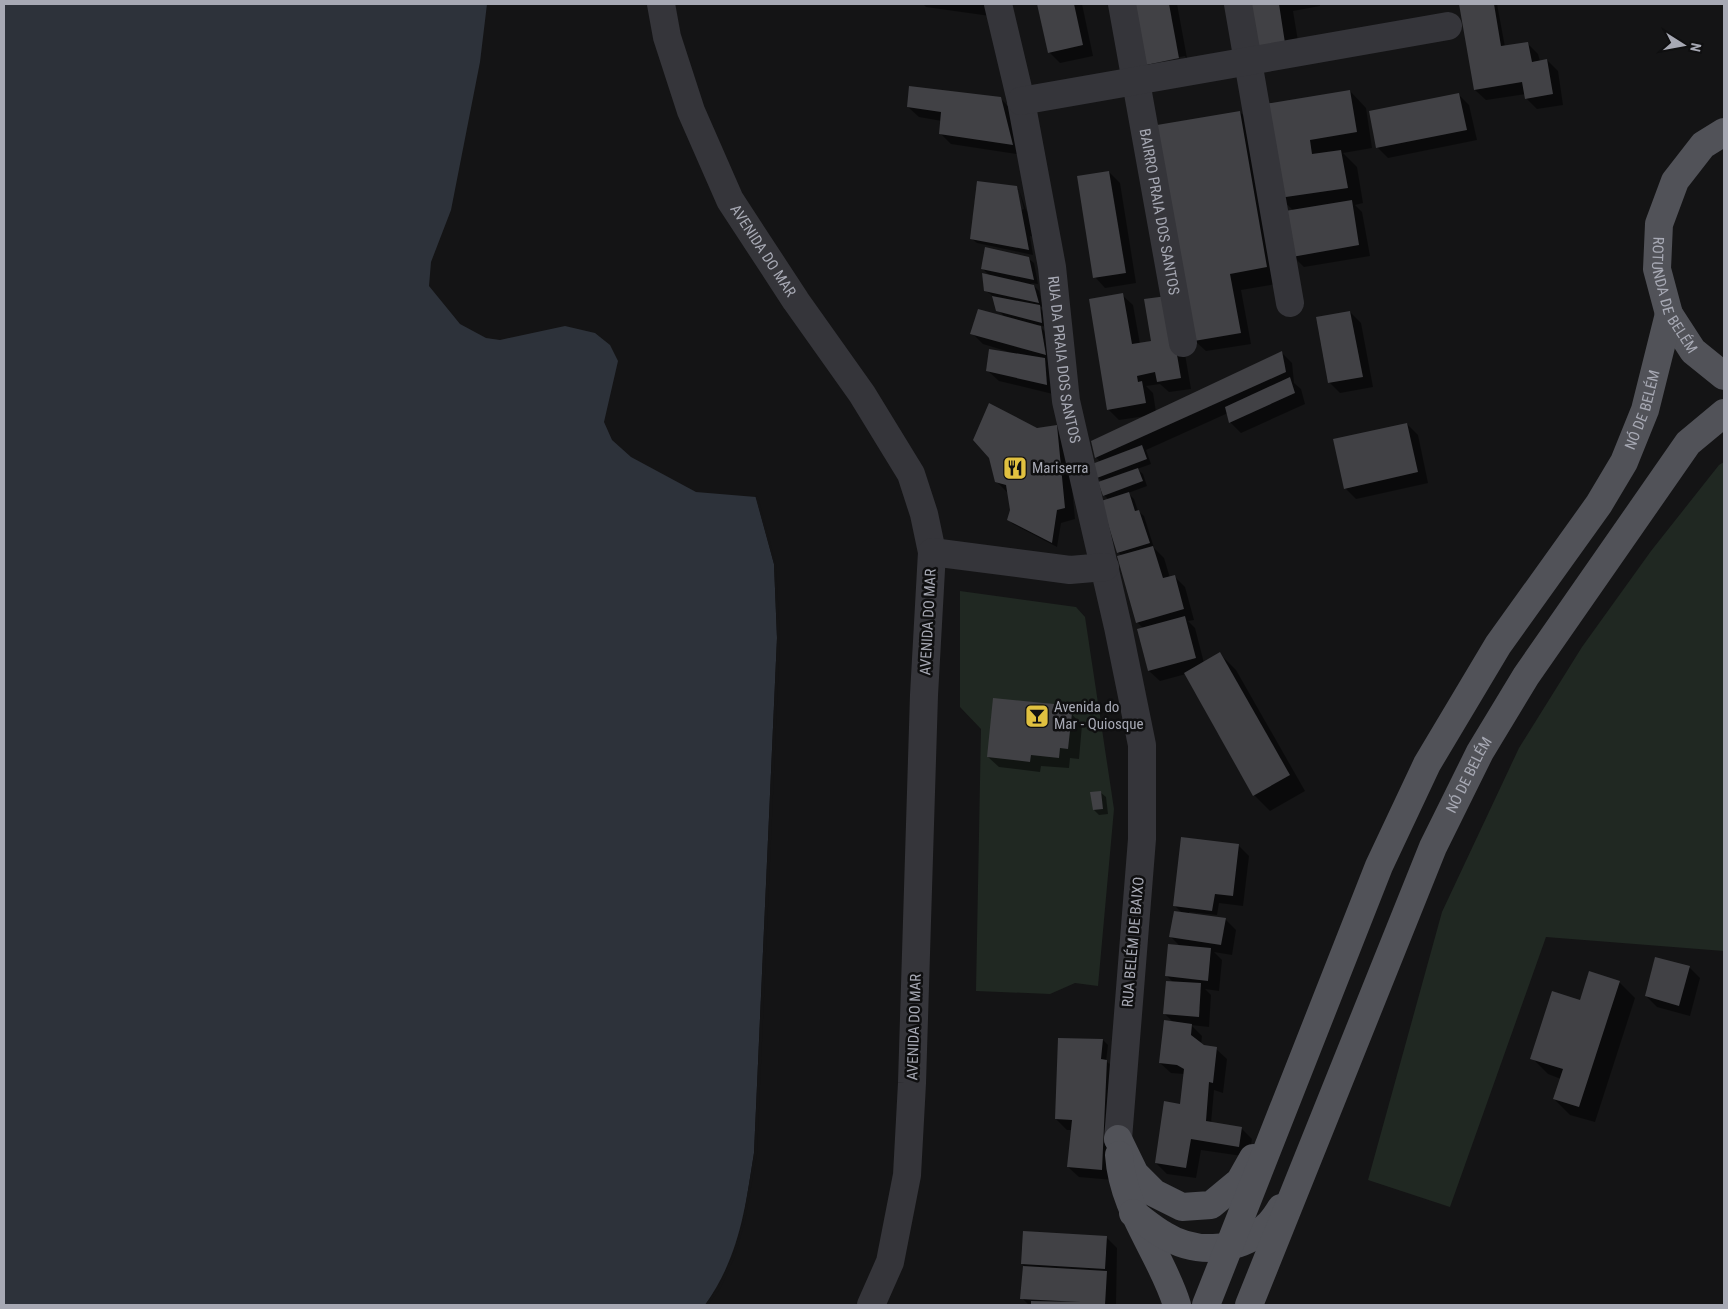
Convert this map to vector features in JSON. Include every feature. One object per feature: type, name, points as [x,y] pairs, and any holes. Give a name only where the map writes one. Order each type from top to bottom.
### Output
[{"type":"main road","name":"ROTUNDA DE BELÉM","points":[[1724,112],[1714,138],[1675,181],[1659,224],[1656,269],[1669,314],[1693,350],[1724,376]]},
{"type":"main road","name":"NÓ DE BELÉM","points":[[1283,1107],[1380,866],[1427,764],[1498,646],[1599,504],[1624,462],[1645,410],[1669,314]]},
{"type":"main road","name":"NÓ DE BELÉM","points":[[1296,1186],[1433,847],[1480,752],[1526,676],[1688,443],[1724,413]]},
{"type":"main road","points":[[1118,1139],[1135,1174],[1154,1193],[1182,1208],[1211,1205],[1240,1181],[1283,1107]]},
{"type":"main road","points":[[1206,1305],[1283,1107]]},
{"type":"main road","points":[[1118,1139],[1121,1177],[1133,1212],[1160,1265],[1177,1305]]},
{"type":"main road","points":[[1133,1212],[1165,1236],[1194,1248],[1218,1248],[1251,1239],[1269,1225],[1296,1186]]},
{"type":"main road","points":[[1249,1305],[1296,1186]]},
{"type":"street","name":"AVENIDA DO MAR","points":[[661,4],[667,37],[690,111],[730,200],[862,394],[911,474],[924,514],[932,552],[924,695],[912,1083],[907,1175],[890,1262],[871,1305]]},
{"type":"street","name":"RUA DA PRAIA DOS SANTOS","points":[[998,4],[1021,101],[1052,267],[1066,401],[1105,567],[1142,745]]},
{"type":"street","name":"BAIRRO PRAIA DOS SANTOS","points":[[1122,4],[1182,343]]},
{"type":"street","points":[[1238,4],[1290,302]]},
{"type":"street","points":[[1021,101],[1448,26]]},
{"type":"street","points":[[932,552],[1070,570],[1105,567]]},
{"type":"street","name":"RUA BELÉM DE BAIXO","points":[[1118,1139],[1124,1042],[1142,839],[1142,745]]},
{"type":"shaded area","points":[[4,4],[487,4],[480,62],[451,210],[431,262],[429,286],[460,324],[486,338],[500,340],[565,326],[595,333],[610,345],[618,361],[604,422],[612,440],[631,457],[696,492],[756,497],[774,564],[777,638],[754,1153],[744,1213],[733,1251],[726,1269],[705,1305],[4,1305]]},
{"type":"shaded area","points":[[1724,462],[1724,951],[1546,937],[1450,1207],[1368,1180],[1442,912],[1519,748],[1582,647],[1651,551],[1719,465]]},
{"type":"shaded area","points":[[960,591],[1076,607],[1085,617],[1114,809],[1098,986],[1075,983],[1050,994],[976,991],[981,729],[960,707]]},
{"type":"pier","points":[[755,495],[758,497],[776,564],[780,638],[757,1154],[745,1221],[735,1256],[721,1287],[708,1305],[705,1305],[719,1286],[733,1255],[743,1221],[754,1153],[777,638],[774,564]]},
{"type":"building","points":[[1037,4],[1074,4],[1083,45],[1048,53]]},
{"type":"building","points":[[1134,4],[1169,4],[1179,58],[1146,65]]},
{"type":"building","points":[[1245,4],[1279,4],[1285,43],[1251,48]]},
{"type":"building","points":[[1459,4],[1494,4],[1501,46],[1528,42],[1532,62],[1547,59],[1553,94],[1525,99],[1522,82],[1474,90]]},
{"type":"building","points":[[909,86],[1001,97],[1013,145],[939,134],[941,112],[907,107]]},
{"type":"building","points":[[1350,90],[1357,132],[1310,140],[1312,154],[1341,150],[1348,188],[1279,198],[1265,104]]},
{"type":"building","points":[[1459,93],[1467,130],[1376,148],[1369,111]]},
{"type":"building","points":[[1240,111],[1267,267],[1230,274],[1241,333],[1194,341],[1157,125]]},
{"type":"building","points":[[1109,171],[1126,273],[1093,278],[1077,176]]},
{"type":"building","points":[[977,181],[1017,186],[1029,250],[970,239]]},
{"type":"building","points":[[1352,200],[1359,245],[1292,257],[1285,211]]},
{"type":"building","points":[[985,247],[1029,257],[1034,280],[981,269]]},
{"type":"building","points":[[982,273],[1034,285],[1039,303],[984,291]]},
{"type":"building","points":[[1123,293],[1132,344],[1151,341],[1144,299],[1167,296],[1181,378],[1157,382],[1155,372],[1137,376],[1138,382],[1142,381],[1146,403],[1107,410],[1089,299]]},
{"type":"building","points":[[992,296],[1040,305],[1042,323],[996,311]]},
{"type":"building","points":[[978,309],[1041,326],[1046,355],[970,334]]},
{"type":"building","points":[[1350,311],[1363,377],[1328,383],[1316,317]]},
{"type":"building","points":[[989,349],[1045,358],[1047,385],[986,371]]},
{"type":"building","points":[[1282,351],[1286,372],[1095,458],[1091,441]]},
{"type":"building","points":[[1290,377],[1295,393],[1229,423],[1225,407]]},
{"type":"building","points":[[989,403],[1037,428],[1057,425],[1065,508],[1057,510],[1052,543],[1007,520],[1010,510],[1006,485],[995,482],[989,458],[973,440]]},
{"type":"building","points":[[1407,423],[1418,472],[1344,489],[1333,439]]},
{"type":"building","points":[[1142,445],[1147,459],[1097,478],[1092,464]]},
{"type":"building","points":[[1138,468],[1143,481],[1103,496],[1098,482]]},
{"type":"building","points":[[1129,492],[1135,511],[1139,510],[1150,543],[1117,553],[1101,501]]},
{"type":"building","points":[[1153,546],[1163,578],[1175,575],[1184,609],[1136,623],[1117,556]]},
{"type":"building","points":[[1185,616],[1196,658],[1148,671],[1137,629]]},
{"type":"building","points":[[1220,652],[1290,775],[1253,796],[1184,673]]},
{"type":"building","points":[[993,698],[1064,705],[1063,712],[1072,713],[1068,749],[1060,748],[1059,758],[1031,755],[1030,762],[987,757]]},
{"type":"building","points":[[1101,791],[1103,809],[1093,810],[1090,792]]},
{"type":"building","points":[[1181,837],[1239,844],[1233,896],[1215,894],[1212,911],[1173,906]]},
{"type":"building","points":[[1174,911],[1226,918],[1221,945],[1169,937]]},
{"type":"building","points":[[1168,944],[1211,948],[1208,981],[1165,976]]},
{"type":"building","points":[[1655,957],[1690,966],[1679,1006],[1645,996]]},
{"type":"building","points":[[1589,971],[1620,981],[1579,1107],[1553,1099],[1563,1069],[1530,1059],[1552,991],[1580,1000]]},
{"type":"building","points":[[1166,981],[1201,983],[1199,1017],[1163,1014]]},
{"type":"building","points":[[1164,1020],[1192,1024],[1191,1035],[1204,1045],[1217,1047],[1213,1083],[1209,1082],[1206,1121],[1242,1127],[1239,1147],[1191,1139],[1186,1168],[1155,1163],[1164,1101],[1180,1104],[1184,1069],[1177,1065],[1159,1063]]},
{"type":"building","points":[[1058,1038],[1103,1039],[1101,1059],[1107,1060],[1102,1170],[1067,1167],[1072,1120],[1055,1119]]},
{"type":"building","points":[[1023,1231],[1107,1236],[1105,1269],[1021,1264]]},
{"type":"building","points":[[1023,1266],[1107,1271],[1105,1305],[1031,1305],[1031,1301],[1081,1302],[1020,1299]]},
{"type":"place","name":"Mariserra","points":[[1015,468]]},
{"type":"place","name":"Avenida do Mar - Quiosque","points":[[1037,716]]}]
